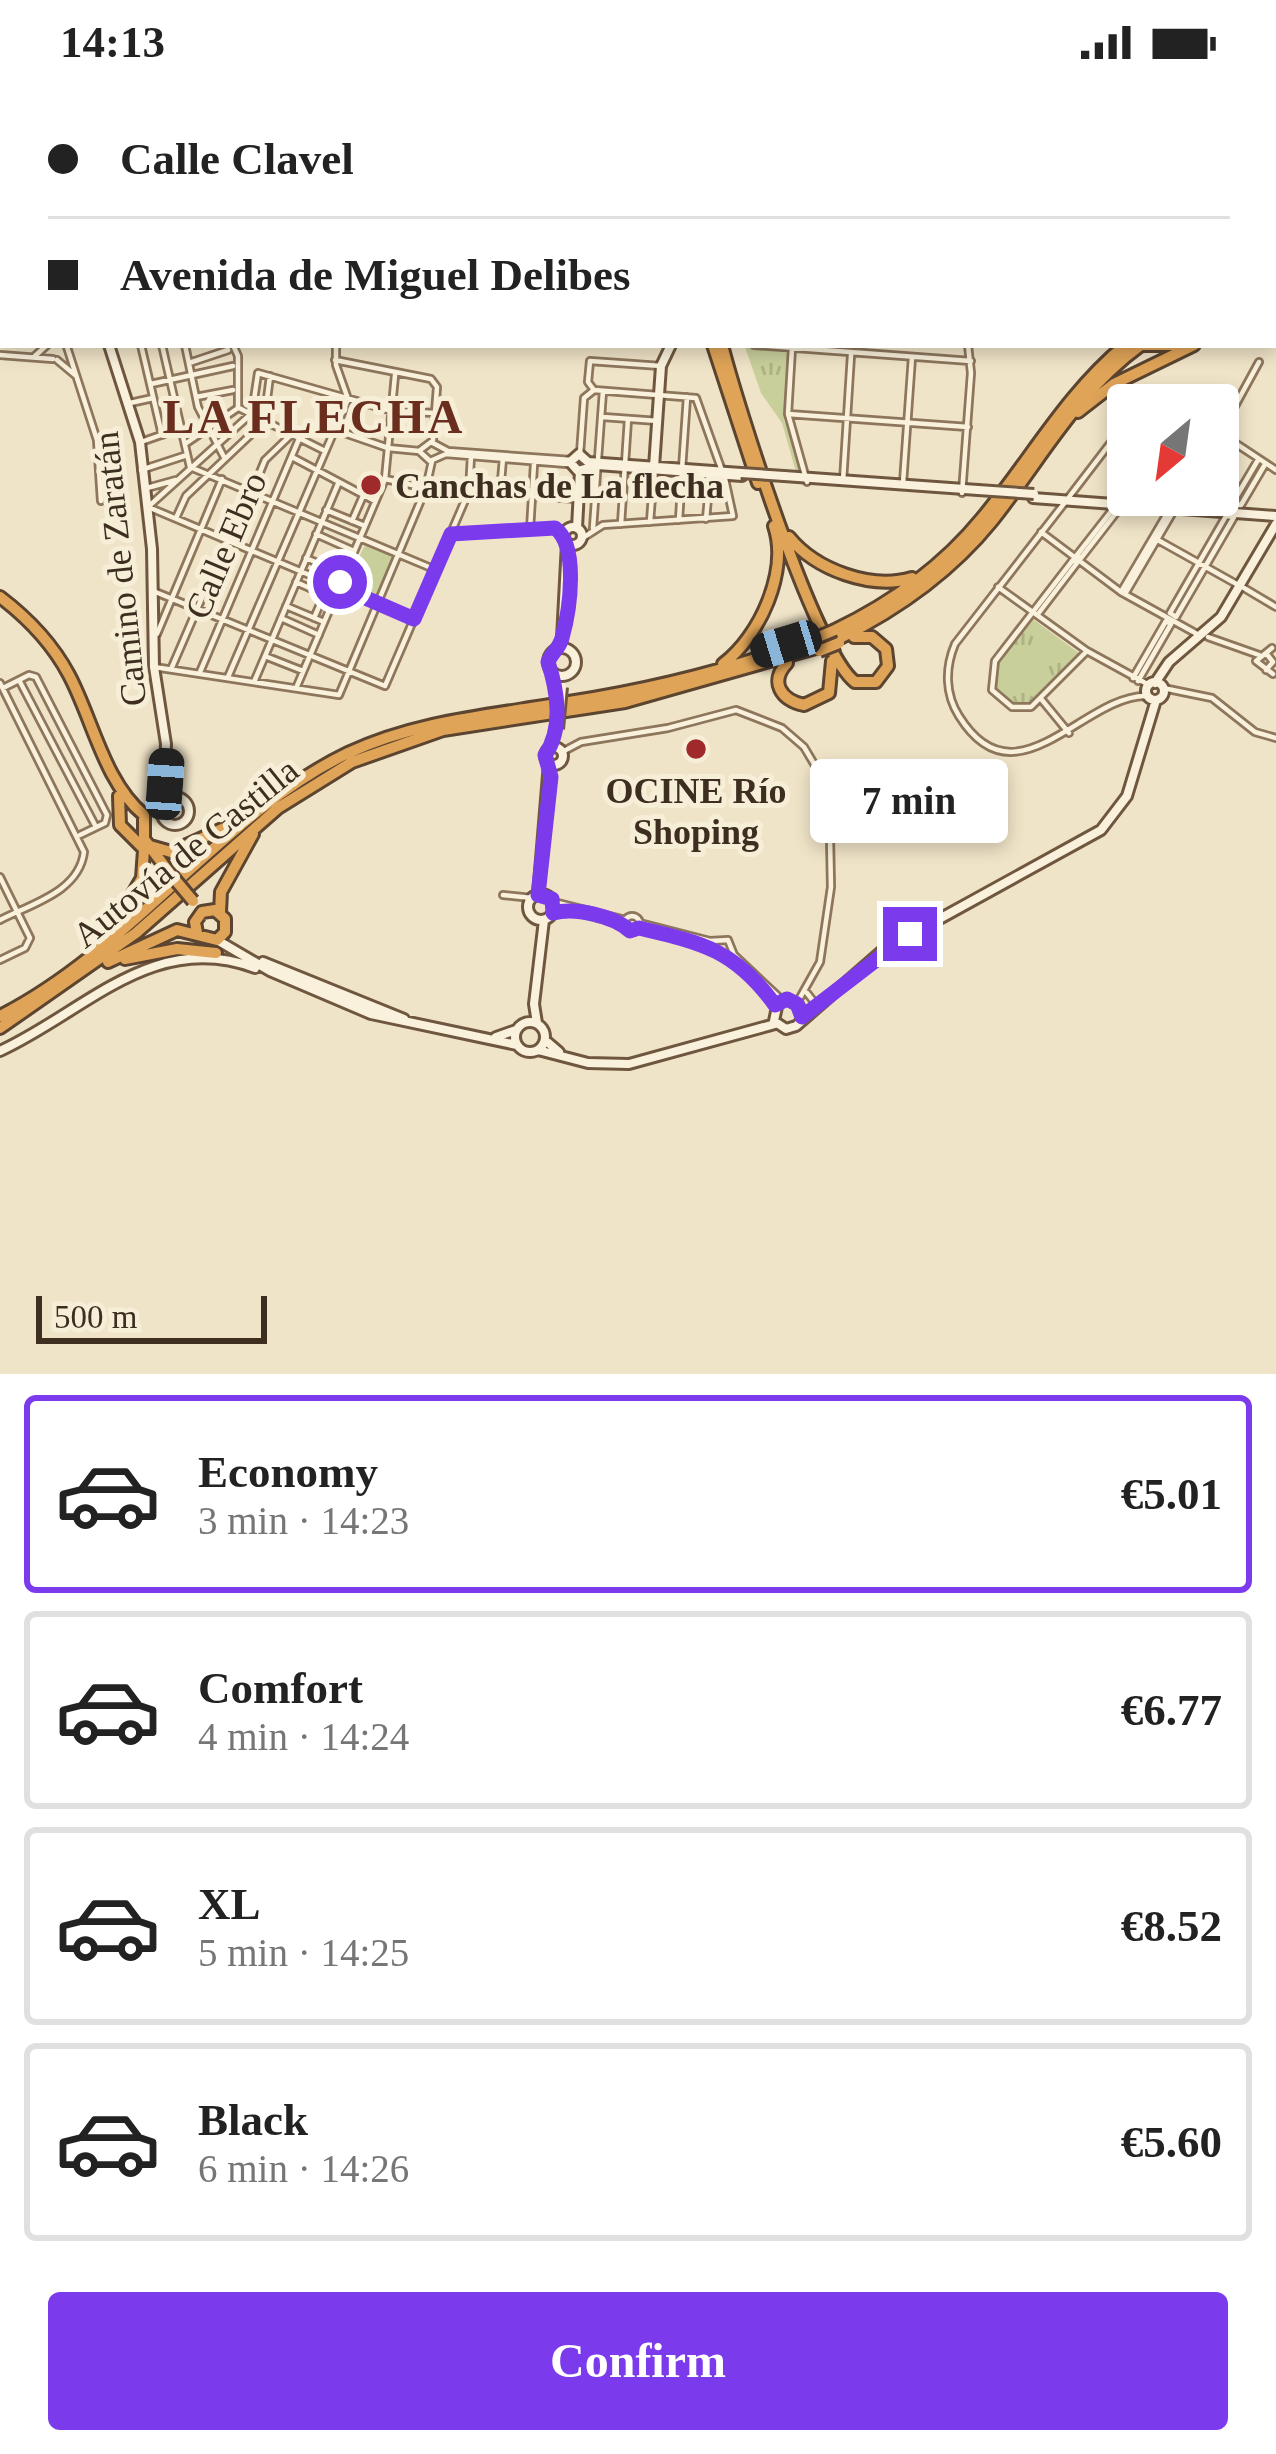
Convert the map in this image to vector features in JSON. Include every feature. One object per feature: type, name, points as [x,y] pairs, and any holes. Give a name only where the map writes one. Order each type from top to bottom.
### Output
[{"type":"highway","points":[[718,348],[772,509],[831,658],[829,693],[809,705],[785,697],[777,680],[787,663]]},
{"type":"highway","points":[[1031,466],[1088,402],[1188,348]]},
{"type":"highway","name":"Autovía de Castilla","points":[[836,635],[901,593],[949,554],[997,499],[1041,433],[1120,354]]},
{"type":"highway","name":"Autovía de Castilla","points":[[1,1023],[136,933],[274,805],[338,769],[401,742],[459,727],[625,702],[817,643],[883,616],[939,575],[975,541],[1120,354]]},
{"type":"highway","points":[[836,635],[912,578],[975,521],[1041,433]]},
{"type":"highway","points":[[772,509],[796,545],[819,561],[871,582],[912,578]]},
{"type":"highway","points":[[772,509],[837,663],[855,682],[877,682],[888,666],[886,649],[872,637],[836,635]]},
{"type":"highway","points":[[723,664],[749,638],[777,570],[779,542],[772,509]]},
{"type":"highway","points":[[854,637],[918,596],[939,575]]},
{"type":"highway","points":[[0,600],[38,636],[59,666],[120,798],[121,828],[151,817]]},
{"type":"highway","points":[[0,600],[27,619],[61,661],[123,796],[151,817],[170,878],[201,914]]},
{"type":"highway","name":"Autovía de Castilla","points":[[1,1023],[99,951],[333,761],[400,732],[692,677],[817,643]]},
{"type":"highway","points":[[625,702],[787,663],[817,643]]},
{"type":"highway","points":[[566,703],[817,643]]},
{"type":"highway","points":[[151,817],[158,852],[171,852],[274,805]]},
{"type":"highway","points":[[220,942],[226,882],[274,805]]},
{"type":"highway","points":[[122,814],[151,817]]},
{"type":"highway","points":[[99,951],[142,878],[151,817]]},
{"type":"highway","points":[[201,914],[220,912]]},
{"type":"highway","points":[[196,933],[201,914]]},
{"type":"highway","points":[[1,1023],[139,946],[177,930],[220,942]]},
{"type":"highway","points":[[77,983],[153,952],[220,942]]},
{"type":"street","points":[[29,357],[42,348]]},
{"type":"street","points":[[49,348],[76,376]]},
{"type":"street","points":[[55,359],[64,348]]},
{"type":"street","points":[[67,348],[98,447],[101,501]]},
{"type":"street","name":"Camino de Zaratán","points":[[110,348],[140,442],[147,507],[156,629],[154,667],[166,744],[151,817]]},
{"type":"street","points":[[142,348],[162,434]]},
{"type":"street","points":[[163,348],[190,466]]},
{"type":"street","points":[[186,348],[196,398],[225,459]]},
{"type":"street","points":[[189,363],[227,348]]},
{"type":"street","points":[[231,348],[238,356],[238,408]]},
{"type":"street","points":[[228,677],[348,399],[336,348]]},
{"type":"street","points":[[650,522],[661,366],[669,348]]},
{"type":"street","points":[[807,480],[788,414],[792,348],[971,361]]},
{"type":"street","points":[[962,491],[969,348]]},
{"type":"street","points":[[843,481],[852,352]]},
{"type":"street","points":[[0,355],[55,359]]},
{"type":"street","points":[[903,484],[912,357]]},
{"type":"street","points":[[335,360],[395,375],[427,377],[437,387],[432,441],[441,452],[582,463]]},
{"type":"street","points":[[594,390],[588,382],[590,361],[661,366]]},
{"type":"street","points":[[1239,395],[1258,362]]},
{"type":"street","points":[[150,384],[233,366]]},
{"type":"street","points":[[414,619],[147,507],[250,414],[257,373],[392,411],[434,413]]},
{"type":"street","points":[[296,689],[385,478],[395,375]]},
{"type":"street","points":[[176,518],[186,496],[264,422],[270,376]]},
{"type":"street","points":[[196,398],[232,390]]},
{"type":"street","points":[[560,675],[575,667],[569,650],[584,398],[594,390],[692,397]]},
{"type":"street","points":[[603,391],[601,417],[582,463],[576,499],[562,638],[548,662],[560,675],[560,687],[537,899],[532,1022],[557,1052],[576,1057],[628,1060],[724,1035],[776,1006],[814,1002],[880,946],[1099,826],[1127,785],[1170,619],[1234,516]]},
{"type":"street","points":[[692,397],[721,468]]},
{"type":"street","points":[[680,520],[692,397]]},
{"type":"street","points":[[128,404],[153,398]]},
{"type":"street","points":[[238,408],[325,452]]},
{"type":"street","points":[[185,444],[238,408]]},
{"type":"street","points":[[788,414],[968,427]]},
{"type":"street","points":[[601,417],[658,421]]},
{"type":"street","points":[[621,524],[628,419]]},
{"type":"street","points":[[140,442],[181,428]]},
{"type":"street","points":[[334,430],[388,448],[421,451],[431,462]]},
{"type":"street","points":[[171,669],[265,460],[295,437]]},
{"type":"street","name":"Calle Ebro","points":[[200,672],[292,457],[295,437]]},
{"type":"street","points":[[421,451],[432,441]]},
{"type":"street","points":[[500,493],[505,443]]},
{"type":"street","points":[[1107,448],[952,652],[947,679],[955,709],[977,736],[1009,749],[1042,747],[1095,712],[1150,689],[1204,638],[1276,533]]},
{"type":"street","points":[[1239,449],[1276,470]]},
{"type":"street","points":[[154,667],[339,695],[426,488],[431,462],[441,452],[742,475]]},
{"type":"street","points":[[140,471],[187,455]]},
{"type":"street","points":[[153,591],[385,686],[469,491],[471,456]]},
{"type":"street","points":[[292,457],[375,501]]},
{"type":"street","points":[[530,530],[535,461]]},
{"type":"street","points":[[1239,501],[1262,462]]},
{"type":"street","points":[[190,466],[436,570]]},
{"type":"street","points":[[682,471],[1107,500]]},
{"type":"street","points":[[706,519],[710,474]]},
{"type":"street","points":[[385,478],[426,488],[576,499]]},
{"type":"street","points":[[156,629],[222,479]]},
{"type":"street","points":[[451,534],[555,528],[576,532],[730,517],[735,510],[725,479]]},
{"type":"street","points":[[142,489],[176,480]]},
{"type":"street","points":[[807,480],[962,491]]},
{"type":"street","points":[[254,682],[338,484]]},
{"type":"street","points":[[352,520],[363,496]]},
{"type":"street","points":[[1113,508],[1119,509],[1081,558],[1077,555],[1113,508]]},
{"type":"street","points":[[326,510],[364,526]]},
{"type":"street","points":[[1239,512],[1276,515],[1242,588]]},
{"type":"street","points":[[1123,593],[1168,516]]},
{"type":"street","points":[[1041,532],[1123,593],[1204,638],[1270,661]]},
{"type":"street","points":[[316,534],[354,551]]},
{"type":"street","points":[[1155,538],[1276,608]]},
{"type":"street","points":[[314,618],[345,547]]},
{"type":"street","points":[[306,558],[334,570]]},
{"type":"street","points":[[1035,613],[1075,562],[997,658],[989,679],[994,695],[1012,707],[1031,707],[1087,651]]},
{"type":"street","points":[[296,583],[323,594]]},
{"type":"street","points":[[998,587],[1150,689],[1212,698],[1250,728],[1276,738]]},
{"type":"street","points":[[286,606],[324,622]]},
{"type":"street","points":[[281,618],[319,635]]},
{"type":"street","points":[[288,665],[295,649]]},
{"type":"street","points":[[557,649],[569,650]]},
{"type":"street","points":[[265,656],[303,671]]},
{"type":"street","points":[[0,920],[74,880],[84,859],[79,835],[2,686],[35,676],[53,710],[107,815],[79,835]]},
{"type":"street","points":[[19,680],[96,827]]},
{"type":"street","points":[[220,942],[282,977],[392,1022],[588,1063],[629,1064],[776,1024],[791,1028],[883,950],[1101,830],[1127,796],[1150,689]]},
{"type":"street","points":[[1042,699],[1069,733]]},
{"type":"street","points":[[553,764],[545,755],[581,742],[668,728],[736,710],[782,728],[804,747],[829,789],[831,821],[825,939],[806,997],[814,1002]]},
{"type":"street","points":[[0,877],[29,942],[0,959]]},
{"type":"street","points":[[503,895],[625,922],[632,932],[640,925]]},
{"type":"street","points":[[537,899],[553,913]]},
{"type":"street","points":[[539,919],[572,911],[625,922],[634,916],[640,925],[716,944],[729,951],[776,1006],[776,1024]]},
{"type":"street","points":[[716,944],[728,940],[729,951]]},
{"type":"street","points":[[220,942],[379,1011],[504,1037],[532,1022]]},
{"type":"street","points":[[0,1051],[152,964],[216,957],[282,977]]},
{"type":"street","points":[[798,1005],[809,988]]},
{"type":"street","points":[[798,1005],[802,1017]]},
{"type":"street","points":[[516,1030],[517,1045]]},
{"type":"street","points":[[538,1050],[545,1040]]},
{"type":"green space","points":[[745,348],[788,353],[784,420],[801,472],[796,472],[782,423],[761,393]]},
{"type":"green space","points":[[366,543],[394,554],[375,598],[345,585]]},
{"type":"green space","points":[[1030,617],[1083,656],[1037,703],[1019,707],[994,692],[991,673]]},
{"type":"place","name":"Canchas de La flecha","points":[[371,485]]},
{"type":"place","name":"OCINE Río Shoping","points":[[696,749]]},
{"type":"district","name":"LA FLECHA","points":[[314,416]]},
{"type":"route","points":[[340,582],[338,586],[414,619],[451,534],[555,528],[564,536],[570,554],[562,638],[548,662],[558,682],[553,742],[545,755],[551,777],[538,895],[552,899],[553,913],[572,911],[625,925],[630,931],[639,928],[715,947],[731,957],[775,1005],[793,1000],[802,1017],[874,956],[910,934]]}]
